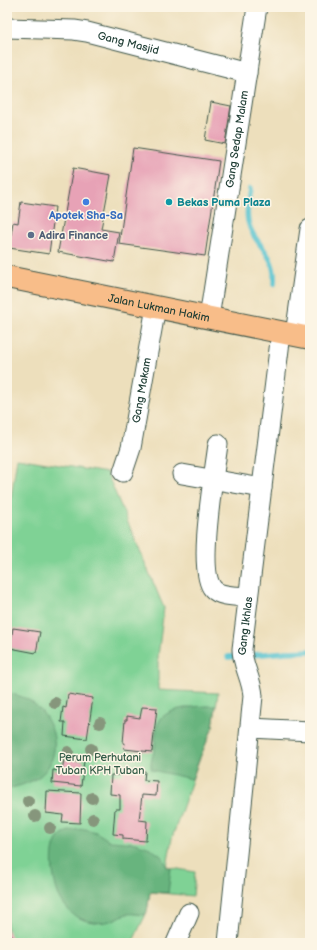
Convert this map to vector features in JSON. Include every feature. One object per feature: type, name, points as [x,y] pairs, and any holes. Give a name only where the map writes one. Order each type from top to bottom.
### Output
[{"type":"main road","name":"Jalan Lukman Hakim","points":[[7,277],[295,335]]},
{"type":"street","name":"Gang Sedap Malam","points":[[209,318],[257,7]]},
{"type":"street","name":"Gang Masjid","points":[[7,28],[74,30],[95,33],[247,73]]},
{"type":"street","name":"Gang Ikhlas","points":[[228,943],[253,696],[251,682],[243,658],[242,649],[262,488],[295,335],[310,229]]},
{"type":"street","name":"Gang Makam","points":[[122,472],[131,448],[156,307]]},
{"type":"street","points":[[218,444],[206,547],[208,579],[212,588],[217,592],[248,597]]},
{"type":"street","points":[[182,474],[262,488]]},
{"type":"street","points":[[250,728],[310,731]]},
{"type":"street","points":[[176,943],[189,913]]},
{"type":"green space","name":"Perum Perhutani Tuban KPH Tuban","points":[[17,458],[107,473],[164,608],[158,656],[158,690],[218,693],[213,727],[199,760],[172,838],[167,867],[195,872],[193,896],[150,892],[147,912],[132,943],[7,943],[7,525]]},
{"type":"green space","points":[[7,693],[25,698],[38,707],[53,733],[54,752],[51,762],[42,775],[28,783],[7,789]]},
{"type":"green space","points":[[216,706],[213,727],[192,779],[152,770],[151,761],[155,747],[157,728],[163,717],[176,710],[184,708]]},
{"type":"green space","points":[[85,829],[96,832],[110,841],[135,843],[150,848],[161,856],[167,867],[171,868],[168,893],[150,892],[147,912],[145,915],[127,914],[109,922],[95,922],[77,917],[65,905],[59,896],[53,873],[52,864],[54,847],[57,840],[63,833],[72,830]]},
{"type":"building","points":[[211,102],[231,106],[225,144],[205,140]]},
{"type":"building","name":"Bekas Puma Plaza","points":[[133,148],[219,161],[205,256],[119,244]]},
{"type":"building","name":"Apotek Sha-Sa","points":[[73,168],[111,175],[101,229],[119,232],[114,262],[58,252]]},
{"type":"building","name":"Adira Finance","points":[[21,202],[55,207],[49,254],[9,248],[13,222],[18,223]]},
{"type":"building","points":[[7,627],[11,627],[8,651],[7,651]]},
{"type":"building","points":[[13,628],[40,632],[36,653],[10,648]]},
{"type":"building","points":[[68,694],[93,698],[87,739],[64,736],[65,722],[61,722],[63,707],[66,708]]},
{"type":"building","points":[[142,707],[157,708],[152,752],[124,749],[125,743],[123,743],[125,720],[127,720],[127,716],[140,718]]},
{"type":"building","points":[[64,759],[84,761],[81,786],[52,783],[53,770],[62,771]]},
{"type":"building","points":[[123,769],[145,771],[144,780],[157,781],[156,796],[142,795],[139,820],[147,821],[146,841],[123,839],[123,835],[113,834],[115,809],[120,809],[120,795],[110,794],[111,775],[123,775]]},
{"type":"building","points":[[47,791],[81,793],[80,823],[62,822],[63,815],[46,813]]},
{"type":"building","points":[[7,929],[15,943],[7,943]]},
{"type":"waterway","points":[[250,189],[247,209],[248,221],[251,230],[272,264],[274,284]]},
{"type":"waterway","points":[[228,657],[310,651]]},
{"type":"place","name":"Apotek Sha-Sa","points":[[86,202]]},
{"type":"place","name":"Bekas Puma Plaza","points":[[169,202]]},
{"type":"place","name":"Adira Finance","points":[[31,235]]}]
